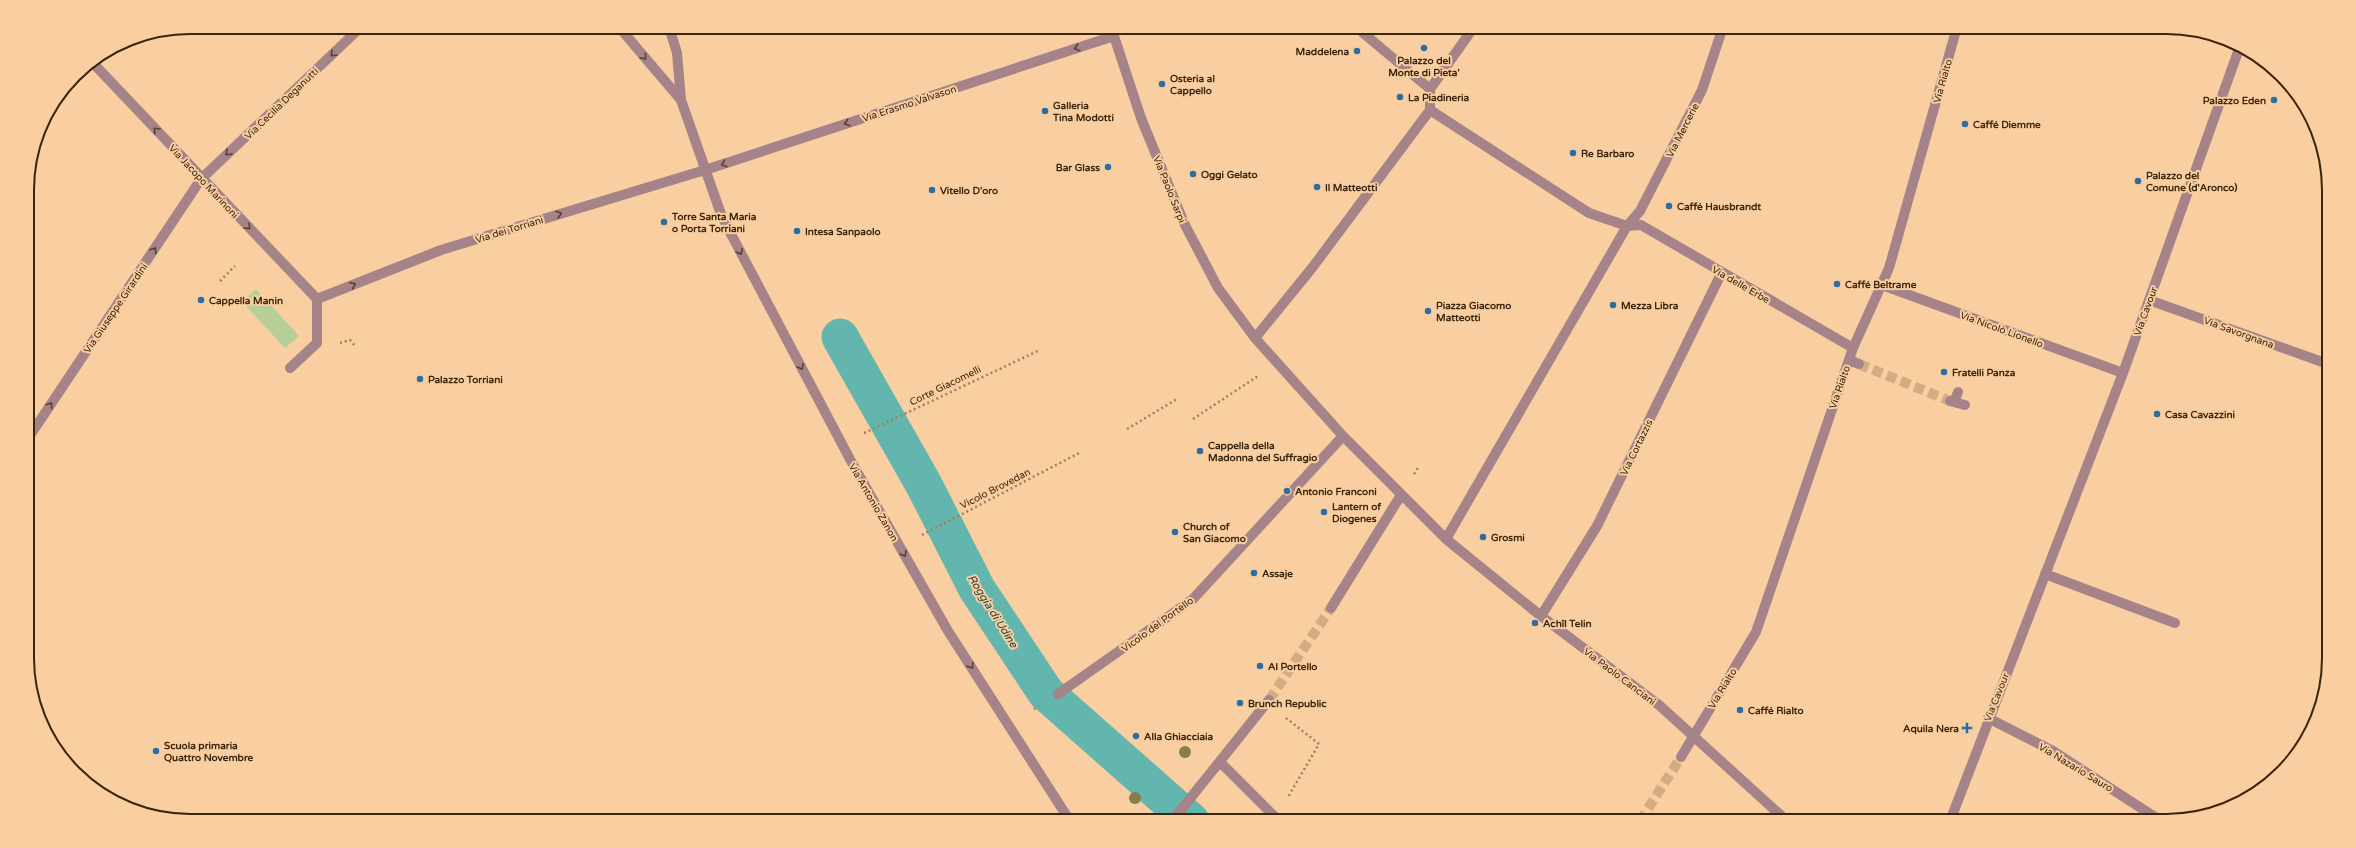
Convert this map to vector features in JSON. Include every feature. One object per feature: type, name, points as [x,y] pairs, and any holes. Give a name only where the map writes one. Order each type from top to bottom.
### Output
[{"type":"street","name":"Via Cecilia Deganutti","points":[[201,179],[354,34]]},
{"type":"street","points":[[625,34],[681,100]]},
{"type":"street","points":[[671,34],[677,53],[681,100]]},
{"type":"street","name":"Via Erasmo Valvason","points":[[705,170],[1107,34]]},
{"type":"street","name":"Via Paolo Sarpi","points":[[1114,34],[1141,118],[1184,223],[1218,288],[1255,338]]},
{"type":"street","points":[[1364,34],[1430,89]]},
{"type":"street","points":[[1430,110],[1589,213],[1627,226],[1446,540],[1343,436],[1255,338],[1312,268],[1430,110],[1430,89],[1469,34]]},
{"type":"street","name":"Via Mercerie","points":[[1627,226],[1640,211],[1702,90],[1722,34]]},
{"type":"street","name":"Via Rialto","points":[[1681,757],[1756,632],[1853,348],[1889,268],[1955,34]]},
{"type":"street","name":"Via Cavour","points":[[1953,814],[1988,718],[2123,373],[2238,52]]},
{"type":"street","name":"Via Jacopo Marinoni","points":[[95,66],[201,179],[317,299]]},
{"type":"street","name":"Via Antonio Zanon","points":[[681,100],[722,217],[852,463],[948,631],[1066,814]]},
{"type":"street","name":"Via dei Torriani","points":[[317,299],[441,250],[705,170]]},
{"type":"street","name":"Via Giuseppe Girardini","points":[[34,430],[201,179]]},
{"type":"street","name":"Via delle Erbe","points":[[1627,226],[1641,225],[1853,348]]},
{"type":"street","name":"Via Cortazzis","points":[[1541,616],[1597,526],[1722,272]]},
{"type":"street","name":"Via Nicolò Lionello","points":[[1882,285],[2123,373]]},
{"type":"street","points":[[290,368],[317,343],[317,299]]},
{"type":"street","name":"Via Savorgnana","points":[[2149,300],[2322,362]]},
{"type":"street","points":[[1849,360],[1860,364]]},
{"type":"street","points":[[1958,392],[1952,402],[1965,406]]},
{"type":"street","name":"Vicolo del Portello","points":[[1058,694],[1193,599],[1343,436]]},
{"type":"street","points":[[1331,608],[1401,495]]},
{"type":"street","name":"Via Paolo Canciani","points":[[1446,540],[1541,616],[1659,705],[1779,814]]},
{"type":"street","points":[[2045,574],[2175,624]]},
{"type":"street","points":[[1177,814],[1267,702]]},
{"type":"street","name":"Via Nazario Sauro","points":[[1988,718],[2053,752],[2150,814]]},
{"type":"street","points":[[1220,762],[1270,814]]},
{"type":"path","points":[[220,280],[235,266]]},
{"type":"path","name":"Corte Giacomelli","points":[[858,436],[1040,350]]},
{"type":"path","points":[[1193,420],[1256,378]]},
{"type":"path","points":[[1127,429],[1177,399]]},
{"type":"path","name":"Vicolo Brovedan","points":[[916,538],[1081,452]]},
{"type":"path","points":[[1267,702],[1319,744],[1278,814]]},
{"type":"green space","points":[[256,289],[299,336],[285,348],[242,302]]},
{"type":"waterway","name":"Roggia di Udine","points":[[840,337],[924,485],[977,589],[1046,693],[1183,814]]},
{"type":"tunnel","points":[[1859,364],[1950,401]]},
{"type":"tunnel","points":[[1269,700],[1331,608]]},
{"type":"tunnel","points":[[1644,814],[1681,757]]},
{"type":"place","name":"Palazzo del Monte di Pieta'","points":[[1424,48]]},
{"type":"place","name":"Maddelena","points":[[1357,51]]},
{"type":"place","name":"Osteria al Cappello","points":[[1162,84]]},
{"type":"place","name":"La Piadineria","points":[[1400,97]]},
{"type":"place","name":"Palazzo Eden","points":[[2274,100]]},
{"type":"place","name":"Galleria Tina Modotti","points":[[1045,111]]},
{"type":"place","name":"Caffé Diemme","points":[[1965,124]]},
{"type":"place","name":"Re Barbaro","points":[[1573,153]]},
{"type":"place","name":"Bar Glass","points":[[1108,167]]},
{"type":"place","name":"Oggi Gelato","points":[[1193,174]]},
{"type":"place","name":"Palazzo del Comune (d'Aronco)","points":[[2138,181]]},
{"type":"place","name":"Il Matteotti","points":[[1317,187]]},
{"type":"place","name":"Vitello D'oro","points":[[932,190]]},
{"type":"place","name":"Caffé Hausbrandt","points":[[1669,206]]},
{"type":"place","name":"Torre Santa Maria o Porta Torriani","points":[[664,222]]},
{"type":"place","name":"Intesa Sanpaolo","points":[[797,231]]},
{"type":"place","name":"Caffé Beltrame","points":[[1837,284]]},
{"type":"place","name":"Cappella Manin","points":[[201,300]]},
{"type":"place","name":"Mezza Libra","points":[[1613,305]]},
{"type":"place","name":"Piazza Giacomo Matteotti","points":[[1428,311]]},
{"type":"place","name":"Fratelli Panza","points":[[1944,372]]},
{"type":"place","name":"Palazzo Torriani","points":[[420,379]]},
{"type":"place","name":"Casa Cavazzini","points":[[2157,414]]},
{"type":"place","name":"Cappella della Madonna del Suffragio","points":[[1200,451]]},
{"type":"place","name":"Antonio Franconi","points":[[1287,491]]},
{"type":"place","name":"Lantern of Diogenes","points":[[1324,512]]},
{"type":"place","name":"Church of San Giacomo","points":[[1175,532]]},
{"type":"place","name":"Grosmi","points":[[1483,537]]},
{"type":"place","name":"Assaje","points":[[1254,573]]},
{"type":"place","name":"Achîl Telin","points":[[1535,623]]},
{"type":"place","name":"Al Portello","points":[[1260,666]]},
{"type":"place","name":"Brunch Republic","points":[[1240,703]]},
{"type":"place","name":"Caffé Rialto","points":[[1740,710]]},
{"type":"place","name":"Aquila Nera","points":[[1967,728]]},
{"type":"place","name":"Alla Ghiacciaia","points":[[1136,736]]},
{"type":"place","name":"Scuola primaria Quattro Novembre","points":[[156,751]]}]
